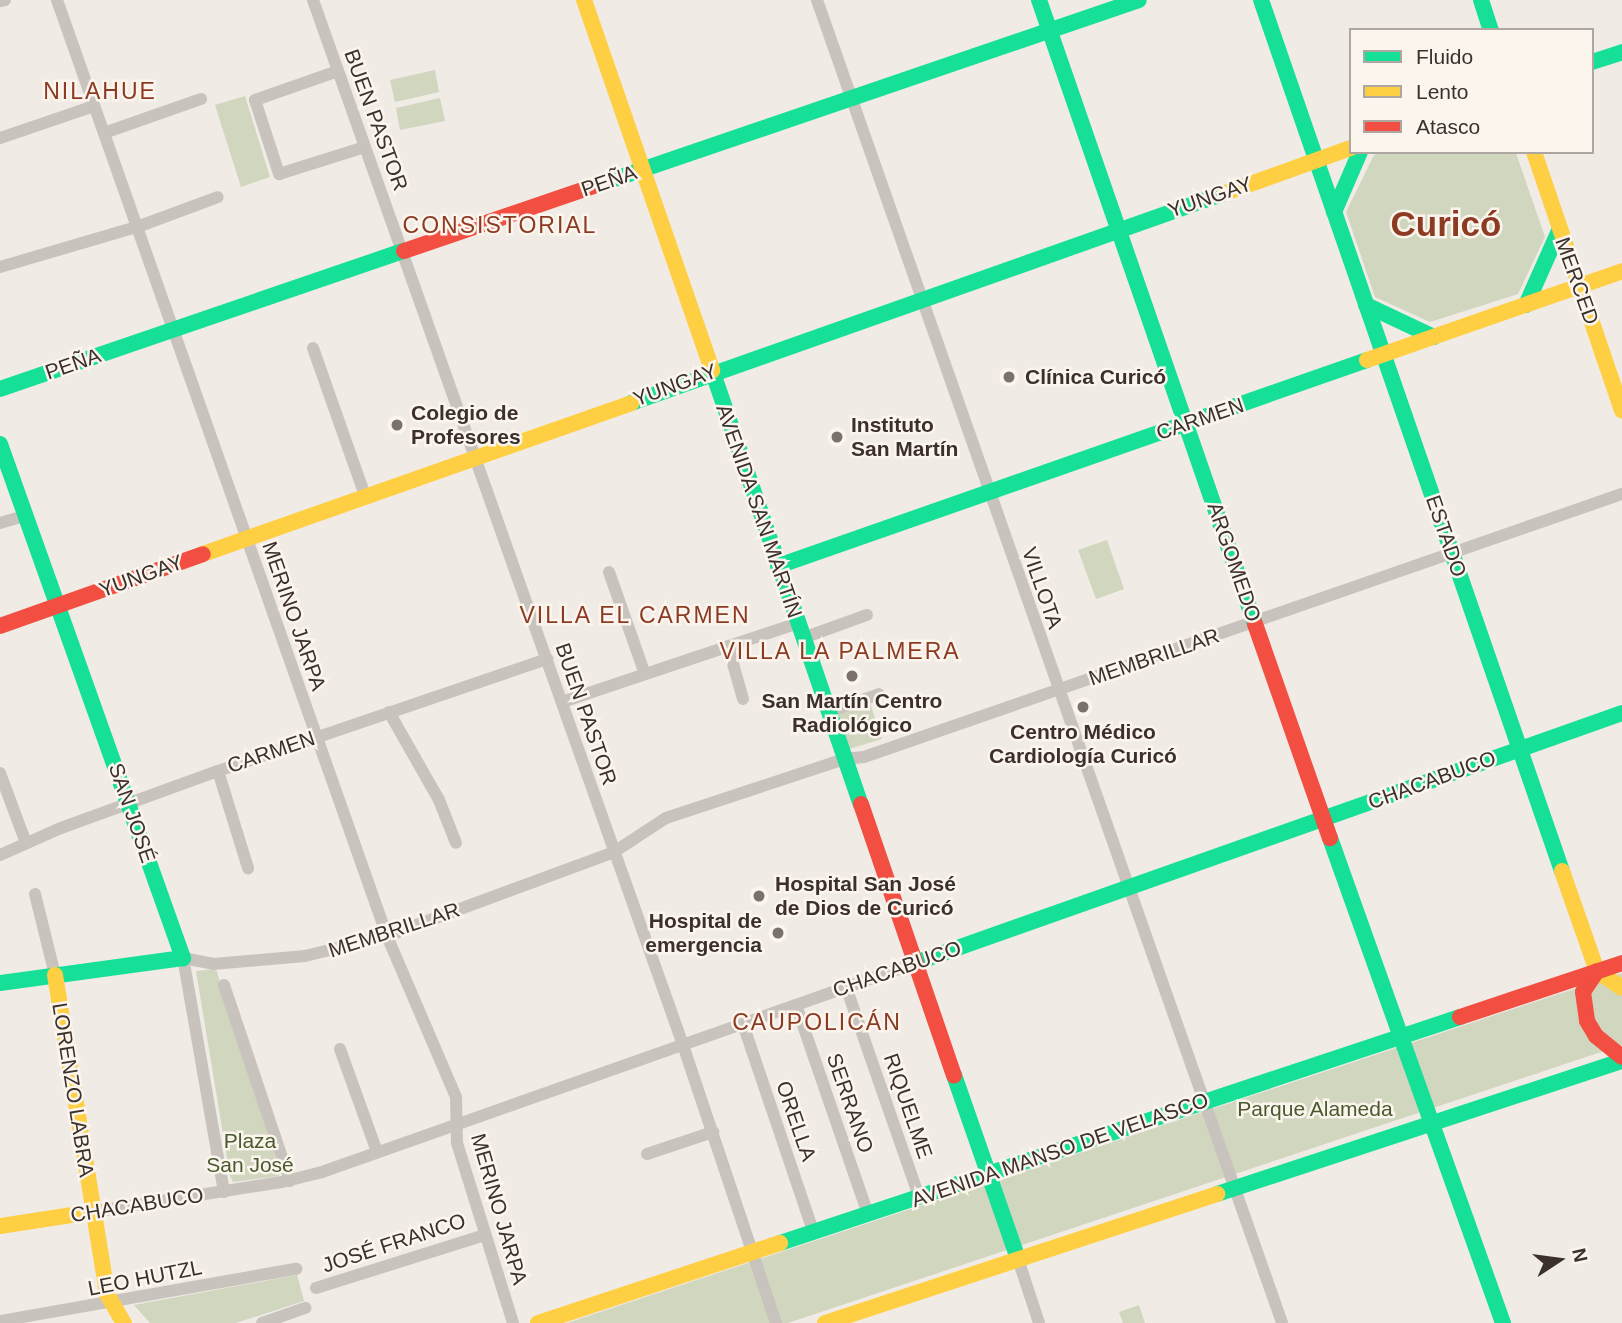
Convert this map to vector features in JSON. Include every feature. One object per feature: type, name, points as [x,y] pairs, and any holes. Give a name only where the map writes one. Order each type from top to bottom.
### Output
[{"type":"street","name":"MERINO JARPA","points":[[57,0],[387,936],[456,1097],[457,1143],[513,1323]]},
{"type":"street","name":"BUEN PASTOR","points":[[313,0],[683,1045],[776,1323]]},
{"type":"street","name":"AVENIDA SAN MARTÍN","points":[[584,0],[1018,1259]]},
{"type":"street","name":"VILLOTA","points":[[817,0],[1057,690],[1282,1323]]},
{"type":"street","name":"ARGOMEDO","points":[[1040,0],[1399,1038],[1503,1323]]},
{"type":"street","name":"PEÑA","points":[[0,388],[1139,0]]},
{"type":"street","name":"ESTADO","points":[[1261,0],[1597,971]]},
{"type":"street","points":[[1481,0],[1490,28]]},
{"type":"street","points":[[1594,61],[1622,52]]},
{"type":"street","points":[[338,71],[255,100],[279,174],[365,147]]},
{"type":"street","points":[[104,133],[201,99]]},
{"type":"street","points":[[0,138],[94,106]]},
{"type":"street","name":"YUNGAY","points":[[0,626],[1349,149]]},
{"type":"street","points":[[1334,212],[1359,154]]},
{"type":"street","name":"MERCED","points":[[1535,154],[1622,410]]},
{"type":"street","points":[[0,267],[137,227],[218,197]]},
{"type":"street","points":[[1526,304],[1559,231]]},
{"type":"street","name":"CARMEN","points":[[778,566],[1622,271]]},
{"type":"street","points":[[1366,305],[1434,337]]},
{"type":"street","points":[[313,348],[366,496]]},
{"type":"street","name":"SAN JOSÉ","points":[[0,444],[183,958],[224,1192]]},
{"type":"street","name":"MEMBRILLAR","points":[[0,983],[183,958],[213,964],[305,956],[387,936],[614,852],[666,818],[844,759],[858,759],[1622,494]]},
{"type":"street","points":[[0,523],[25,516]]},
{"type":"street","points":[[609,572],[645,674]]},
{"type":"street","points":[[562,702],[728,646],[867,615]]},
{"type":"street","points":[[728,646],[743,699]]},
{"type":"street","name":"CARMEN","points":[[0,855],[129,803],[218,771],[547,659]]},
{"type":"street","points":[[828,712],[880,694]]},
{"type":"street","points":[[389,712],[439,800],[456,843]]},
{"type":"street","name":"CHACABUCO","points":[[0,1226],[290,1181],[1622,713]]},
{"type":"street","points":[[218,771],[248,868]]},
{"type":"street","points":[[0,773],[26,843]]},
{"type":"street","name":"LORENZO LABRA","points":[[35,894],[55,975],[92,1212],[110,1305],[124,1323]]},
{"type":"street","name":"AVENIDA MANSO DE VELASCO","points":[[538,1323],[1622,963]]},
{"type":"street","points":[[825,1323],[1622,1059],[1596,1036],[1587,1021],[1583,992],[1597,971],[1622,988]]},
{"type":"street","points":[[224,985],[290,1181]]},
{"type":"street","name":"RIQUELME","points":[[846,987],[919,1198]]},
{"type":"street","name":"SERRANO","points":[[796,1005],[868,1214]]},
{"type":"street","name":"ORELLA","points":[[743,1024],[813,1231]]},
{"type":"street","points":[[340,1049],[377,1152]]},
{"type":"street","points":[[647,1154],[713,1132]]},
{"type":"street","name":"JOSÉ FRANCO","points":[[316,1288],[485,1235]]},
{"type":"street","points":[[1018,1259],[1039,1323]]},
{"type":"street","name":"LEO HUTZL","points":[[0,1321],[110,1305],[296,1269]]},
{"type":"street","points":[[262,1323],[305,1308]]},
{"type":"green space","points":[[435,70],[439,92],[395,102],[390,80]]},
{"type":"green space","points":[[245,96],[270,177],[241,187],[215,105]]},
{"type":"green space","points":[[440,98],[445,121],[400,130],[396,108]]},
{"type":"green space","points":[[1516,154],[1545,237],[1518,294],[1430,322],[1375,297],[1346,212],[1374,155]]},
{"type":"green space","points":[[1107,540],[1124,589],[1096,599],[1078,550]]},
{"type":"green space","points":[[869,700],[882,739],[849,749],[836,712]]},
{"type":"green space","name":"Plaza San José","points":[[216,969],[280,1172],[279,1176],[233,1182],[230,1176],[196,971]]},
{"type":"green space","name":"Parque Alameda","points":[[1622,973],[1622,1045],[788,1323],[567,1323]]},
{"type":"green space","points":[[297,1275],[304,1301],[236,1323],[150,1323],[134,1305]]},
{"type":"green space","points":[[1139,1305],[1145,1323],[1123,1323],[1119,1312]]},
{"type":"traffic: fast","points":[[1039,0],[1255,624]]},
{"type":"traffic: fast","points":[[603,183],[1139,0]]},
{"type":"traffic: fast","points":[[1261,0],[1562,871]]},
{"type":"traffic: fast","points":[[1481,0],[1490,28]]},
{"type":"traffic: fast","points":[[1594,61],[1622,52]]},
{"type":"traffic: fast","points":[[1334,212],[1359,154]]},
{"type":"traffic: fast","points":[[631,403],[1225,193]]},
{"type":"traffic: fast","points":[[1526,305],[1559,231]]},
{"type":"traffic: fast","points":[[0,389],[404,251]]},
{"type":"traffic: fast","points":[[1366,305],[1434,337]]},
{"type":"traffic: fast","points":[[778,566],[1367,360]]},
{"type":"traffic: fast","points":[[712,370],[861,804]]},
{"type":"traffic: fast","points":[[0,444],[183,958],[0,983]]},
{"type":"traffic: fast","points":[[915,963],[1622,713]]},
{"type":"traffic: fast","points":[[1330,838],[1503,1323]]},
{"type":"traffic: fast","points":[[780,1243],[1460,1017]]},
{"type":"traffic: fast","points":[[1217,1194],[1622,1061]]},
{"type":"traffic: fast","points":[[954,1075],[1018,1259]]},
{"type":"traffic: slow","points":[[584,0],[712,370]]},
{"type":"traffic: slow","points":[[1225,193],[1349,149]]},
{"type":"traffic: slow","points":[[1535,154],[1622,410]]},
{"type":"traffic: slow","points":[[1367,360],[1622,271]]},
{"type":"traffic: slow","points":[[203,554],[631,403]]},
{"type":"traffic: slow","points":[[1562,871],[1597,971]]},
{"type":"traffic: slow","points":[[1597,971],[1622,988]]},
{"type":"traffic: slow","points":[[55,975],[107,1294],[124,1323]]},
{"type":"traffic: slow","points":[[825,1323],[1217,1194]]},
{"type":"traffic: slow","points":[[0,1226],[92,1212]]},
{"type":"traffic: slow","points":[[538,1323],[780,1243]]},
{"type":"traffic: jam","points":[[404,251],[603,183]]},
{"type":"traffic: jam","points":[[0,626],[203,554]]},
{"type":"traffic: jam","points":[[1255,624],[1330,838]]},
{"type":"traffic: jam","points":[[861,804],[954,1075]]},
{"type":"traffic: jam","points":[[1460,1017],[1622,963]]},
{"type":"traffic: jam","points":[[1597,971],[1583,992],[1587,1021],[1596,1036],[1622,1057]]},
{"type":"place","name":"Clínica Curicó","points":[[1009,377]]},
{"type":"place","name":"Colegio de Profesores","points":[[397,425]]},
{"type":"place","name":"Instituto San Martín","points":[[837,437]]},
{"type":"place","name":"San Martín Centro Radiológico","points":[[852,676]]},
{"type":"place","name":"Centro Médico Cardiología Curicó","points":[[1083,707]]},
{"type":"place","name":"Hospital San José de Dios de Curicó","points":[[759,896]]},
{"type":"place","name":"Hospital de emergencia","points":[[778,933]]},
{"type":"district","name":"NILAHUE","points":[[100,91]]},
{"type":"district","name":"Curicó","points":[[1446,224]]},
{"type":"district","name":"CONSISTORIAL","points":[[500,225]]},
{"type":"district","name":"VILLA EL CARMEN","points":[[635,615]]},
{"type":"district","name":"VILLA LA PALMERA","points":[[840,651]]},
{"type":"district","name":"CAUPOLICÁN","points":[[817,1022]]}]
